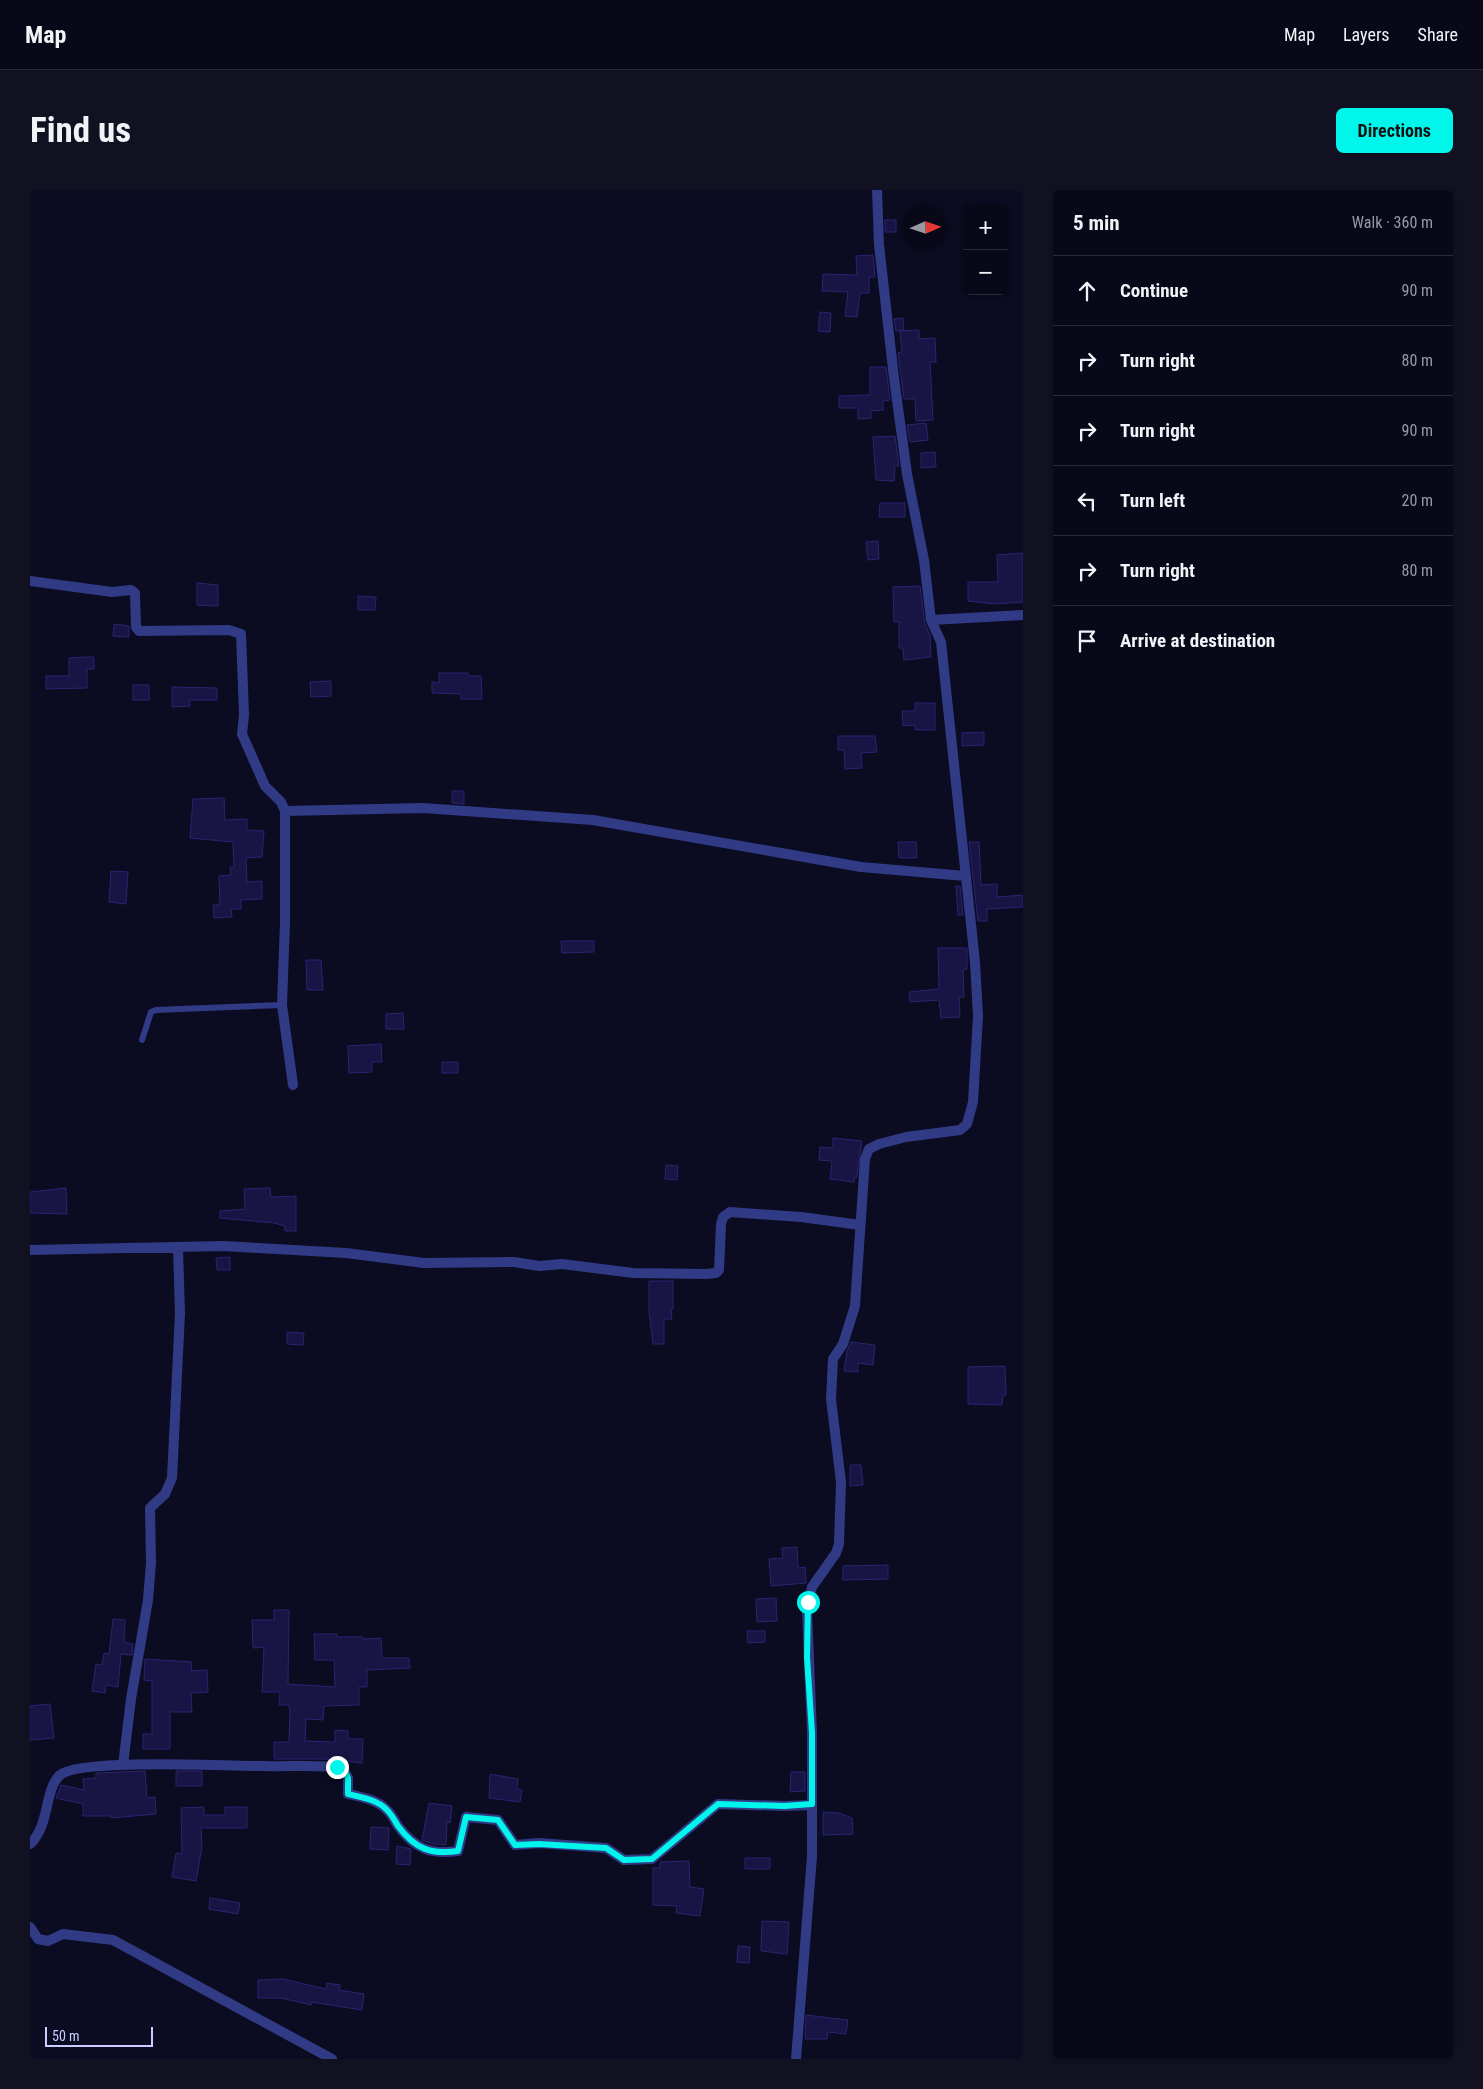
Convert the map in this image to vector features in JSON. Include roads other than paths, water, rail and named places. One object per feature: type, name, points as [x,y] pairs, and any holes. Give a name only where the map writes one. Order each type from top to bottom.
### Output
[{"type":"street","points":[[796,2059],[810,1903],[812,1733],[807,1610],[812,1587],[836,1553],[839,1544],[841,1482],[832,1399],[833,1359],[843,1344],[855,1306],[865,1159],[869,1149],[892,1140],[960,1130],[967,1124],[973,1102],[978,1016],[975,962],[942,642],[931,620],[924,560],[907,474],[896,396],[880,245],[878,190]]},
{"type":"street","points":[[30,581],[112,592],[131,590],[135,593],[136,627],[139,631],[230,630],[241,634],[244,715],[242,734],[265,786],[281,802],[285,811],[286,922],[282,1005],[293,1084]]},
{"type":"street","points":[[931,620],[1023,615]]},
{"type":"street","points":[[285,811],[424,808],[593,820],[861,867],[965,876]]},
{"type":"street","points":[[30,1250],[223,1246],[346,1253],[424,1263],[514,1262],[539,1266],[562,1264],[633,1272],[706,1274],[716,1273],[719,1270],[721,1224],[723,1217],[730,1212],[801,1217],[860,1225]]},
{"type":"street","points":[[123,1766],[131,1699],[148,1600],[151,1563],[150,1508],[165,1494],[172,1478],[180,1313],[178,1248]]},
{"type":"street","points":[[30,1844],[42,1827],[52,1788],[60,1774],[69,1770],[123,1766],[191,1764],[344,1768],[348,1778],[348,1794],[369,1799],[387,1809],[399,1828],[419,1848],[442,1853],[458,1851],[466,1817],[482,1817],[498,1820],[515,1845],[539,1844],[606,1848],[624,1860],[652,1859],[718,1804],[784,1806],[812,1804]]},
{"type":"street","points":[[30,1927],[38,1939],[48,1941],[63,1934],[113,1940],[332,2059]]},
{"type":"lane","points":[[142,1040],[151,1012],[282,1005]]}]
